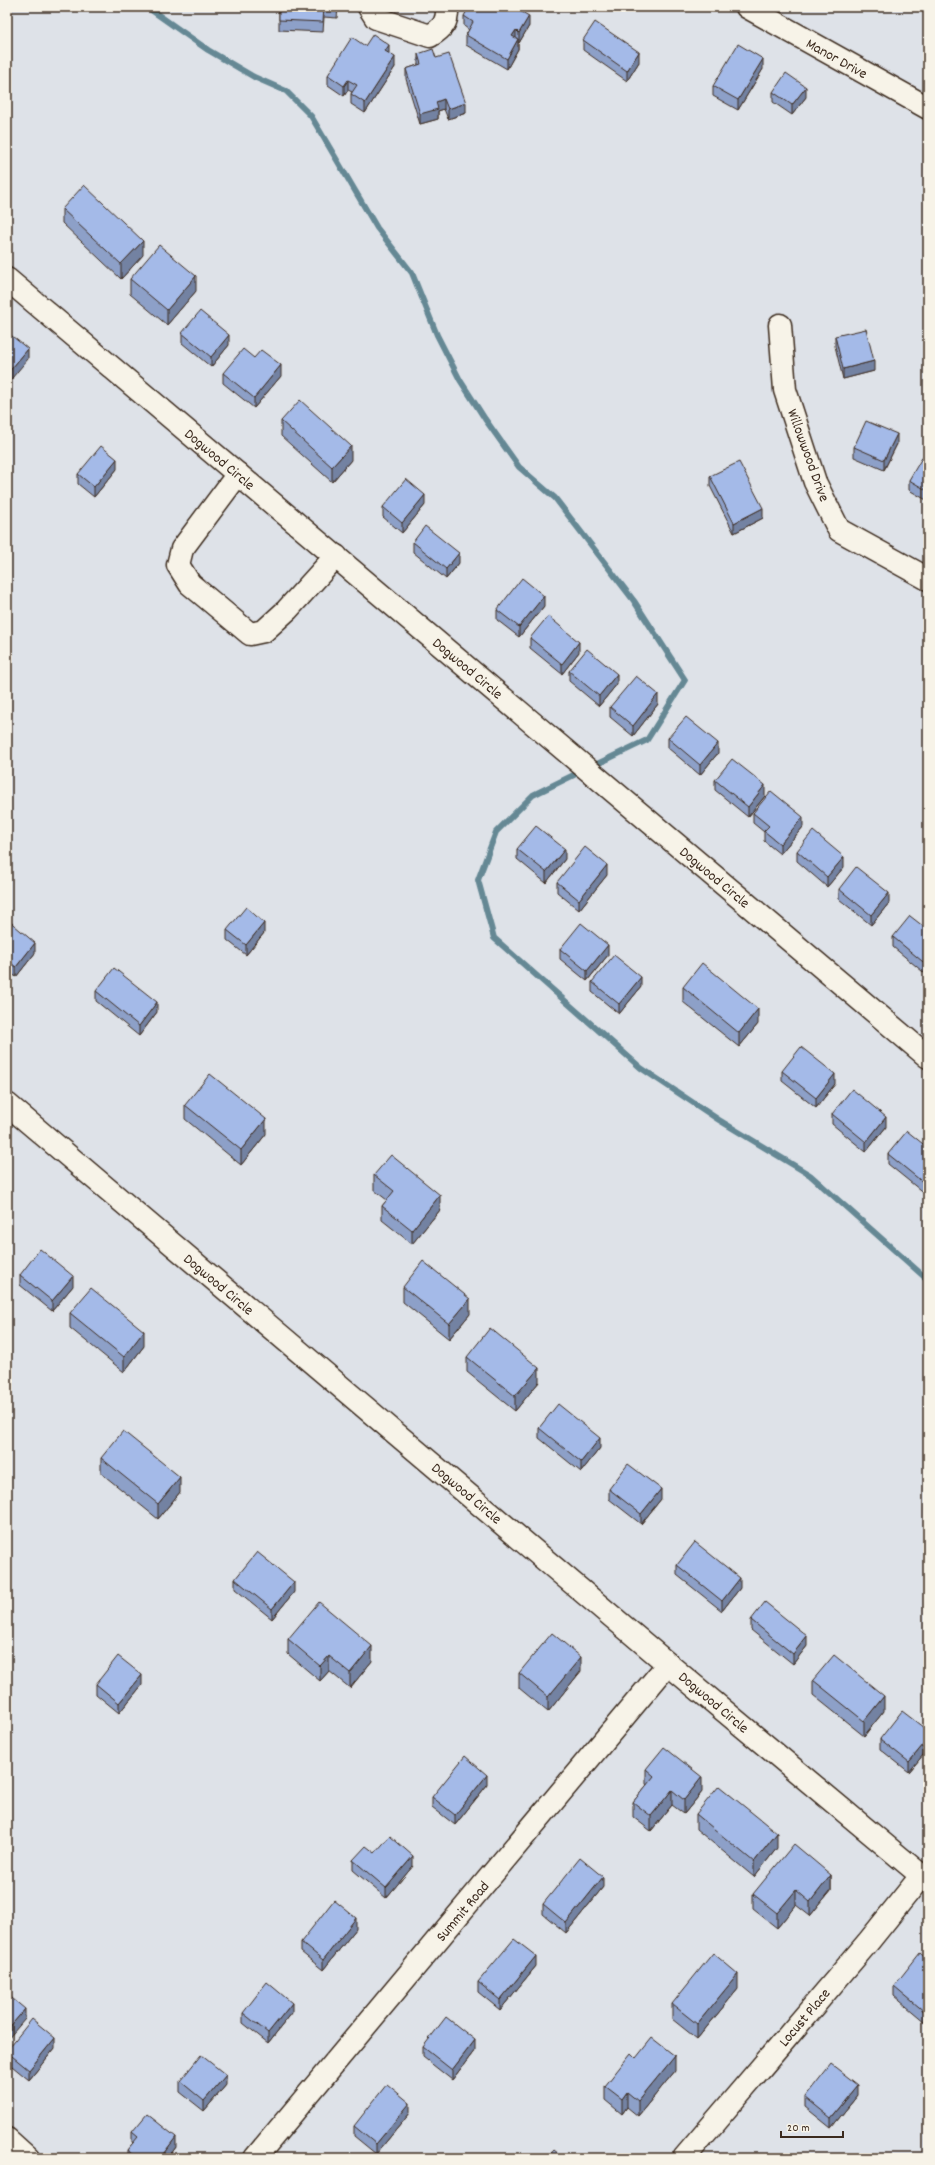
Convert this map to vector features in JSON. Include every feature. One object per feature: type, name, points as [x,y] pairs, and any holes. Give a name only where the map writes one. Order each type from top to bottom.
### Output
[{"type":"street","points":[[369,7],[376,18],[430,36],[441,28],[448,18],[447,7]]},
{"type":"street","name":"Manor Drive","points":[[747,7],[928,108]]},
{"type":"street","name":"Dogwood Circle","points":[[7,279],[928,1058]]},
{"type":"street","name":"Willowwood Drive","points":[[780,326],[785,390],[815,482],[839,530],[928,579]]},
{"type":"street","points":[[238,474],[182,548],[178,565],[190,584],[250,634],[264,631],[287,610],[336,556]]},
{"type":"street","name":"Dogwood Circle","points":[[7,1104],[668,1664],[925,1878]]},
{"type":"street","name":"Summit Road","points":[[255,2158],[668,1664]]},
{"type":"street","name":"Locust Place","points":[[684,2158],[869,1941],[925,1878]]},
{"type":"street","points":[[7,2138],[28,2158]]},
{"type":"building","points":[[279,7],[324,7],[323,22],[279,20]]},
{"type":"building","points":[[469,7],[513,7],[529,16],[519,33],[516,30],[512,36],[518,39],[507,59],[466,35],[473,22],[464,16]]},
{"type":"building","points":[[595,22],[639,52],[627,71],[583,40]]},
{"type":"building","points":[[373,34],[389,45],[385,51],[395,57],[365,103],[351,94],[357,85],[348,80],[344,86],[328,75],[352,37],[365,46]]},
{"type":"building","points":[[738,44],[763,59],[738,100],[713,86]]},
{"type":"building","points":[[433,49],[436,58],[449,54],[466,103],[448,109],[444,99],[436,102],[438,109],[420,114],[406,69],[421,64],[418,54]]},
{"type":"building","points":[[786,73],[806,87],[792,105],[773,92]]},
{"type":"building","points":[[84,185],[143,241],[121,264],[62,209]]},
{"type":"building","points":[[159,245],[196,276],[167,310],[130,279]]},
{"type":"building","points":[[200,311],[229,335],[211,357],[182,333]]},
{"type":"building","points":[[866,329],[874,361],[843,369],[835,336]]},
{"type":"building","points":[[7,332],[28,349],[7,374]]},
{"type":"building","points":[[243,349],[254,358],[261,350],[281,365],[254,398],[223,373]]},
{"type":"building","points":[[300,400],[351,446],[332,467],[281,421]]},
{"type":"building","points":[[866,421],[897,434],[884,460],[854,447]]},
{"type":"building","points":[[101,446],[117,459],[94,487],[78,474]]},
{"type":"building","points":[[923,456],[928,459],[928,491],[909,480]]},
{"type":"building","points":[[739,462],[763,508],[734,523],[710,476]]},
{"type":"building","points":[[406,479],[425,495],[402,523],[383,507]]},
{"type":"building","points":[[425,526],[459,553],[446,569],[413,542]]},
{"type":"building","points":[[522,578],[544,596],[519,627],[497,610]]},
{"type":"building","points":[[548,616],[579,642],[562,664],[530,638]]},
{"type":"building","points":[[587,649],[617,674],[599,696],[569,671]]},
{"type":"building","points":[[636,676],[658,694],[633,726],[610,707]]},
{"type":"building","points":[[686,717],[718,743],[700,765],[668,738]]},
{"type":"building","points":[[732,759],[765,785],[748,807],[715,780]]},
{"type":"building","points":[[771,791],[803,817],[780,844],[764,831],[769,826],[753,813]]},
{"type":"building","points":[[536,826],[565,849],[546,872],[517,849]]},
{"type":"building","points":[[813,831],[844,857],[827,877],[797,851]]},
{"type":"building","points":[[585,847],[607,865],[579,900],[557,882]]},
{"type":"building","points":[[856,867],[889,893],[871,915],[839,889]]},
{"type":"building","points":[[246,907],[264,923],[246,945],[227,930]]},
{"type":"building","points":[[910,916],[928,930],[928,966],[893,937]]},
{"type":"building","points":[[7,919],[35,943],[16,967],[7,960]]},
{"type":"building","points":[[581,923],[608,945],[587,971],[560,949]]},
{"type":"building","points":[[614,955],[641,977],[619,1004],[592,982]]},
{"type":"building","points":[[702,963],[758,1009],[739,1033],[683,987]]},
{"type":"building","points":[[114,968],[157,1002],[139,1026],[96,991]]},
{"type":"building","points":[[801,1047],[835,1074],[816,1098],[782,1071]]},
{"type":"building","points":[[210,1074],[266,1119],[241,1150],[185,1105]]},
{"type":"building","points":[[852,1089],[886,1117],[866,1142],[832,1114]]},
{"type":"building","points":[[907,1131],[928,1148],[928,1180],[925,1184],[888,1154]]},
{"type":"building","points":[[391,1155],[440,1195],[412,1230],[382,1206],[394,1191],[374,1175]]},
{"type":"building","points":[[40,1249],[73,1276],[52,1301],[20,1275]]},
{"type":"building","points":[[423,1261],[470,1299],[449,1324],[403,1287]]},
{"type":"building","points":[[91,1288],[144,1331],[124,1357],[70,1313]]},
{"type":"building","points":[[490,1328],[539,1368],[515,1396],[467,1357]]},
{"type":"building","points":[[558,1404],[600,1438],[581,1462],[539,1428]]},
{"type":"building","points":[[123,1431],[180,1477],[158,1504],[101,1458]]},
{"type":"building","points":[[628,1464],[661,1489],[641,1514],[609,1489]]},
{"type":"building","points":[[695,1542],[740,1578],[722,1601],[677,1565]]},
{"type":"building","points":[[257,1552],[294,1582],[272,1609],[235,1579]]},
{"type":"building","points":[[319,1602],[372,1646],[350,1673],[329,1656],[320,1666],[288,1639]]},
{"type":"building","points":[[765,1602],[807,1636],[793,1654],[751,1620]]},
{"type":"building","points":[[552,1633],[581,1657],[548,1697],[519,1673]]},
{"type":"building","points":[[834,1655],[884,1696],[864,1721],[813,1680]]},
{"type":"building","points":[[118,1656],[142,1675],[119,1703],[96,1684]]},
{"type":"building","points":[[902,1711],[928,1731],[928,1739],[909,1762],[880,1739]]},
{"type":"building","points":[[664,1747],[702,1777],[684,1800],[672,1790],[651,1816],[633,1802],[654,1776],[646,1769]]},
{"type":"building","points":[[465,1756],[487,1775],[455,1815],[432,1797]]},
{"type":"building","points":[[719,1786],[777,1833],[754,1862],[696,1814]]},
{"type":"building","points":[[390,1836],[413,1856],[386,1888],[353,1860],[366,1846],[375,1853]]},
{"type":"building","points":[[794,1844],[831,1875],[810,1902],[796,1890],[777,1913],[753,1894]]},
{"type":"building","points":[[580,1858],[603,1877],[566,1923],[543,1904]]},
{"type":"building","points":[[334,1900],[356,1918],[323,1960],[301,1942]]},
{"type":"building","points":[[514,1939],[536,1956],[500,2000],[478,1982]]},
{"type":"building","points":[[713,1953],[738,1974],[697,2024],[672,2004]]},
{"type":"building","points":[[920,1953],[928,1960],[928,2008],[925,2012],[894,1986]]},
{"type":"building","points":[[267,1982],[292,2003],[268,2033],[243,2013]]},
{"type":"building","points":[[7,1994],[25,2009],[7,2030]]},
{"type":"building","points":[[446,2017],[475,2040],[452,2070],[423,2047]]},
{"type":"building","points":[[32,2019],[55,2038],[29,2070],[7,2052],[7,2050]]},
{"type":"building","points":[[652,2038],[675,2056],[638,2101],[627,2092],[622,2099],[605,2086],[631,2053],[636,2058]]},
{"type":"building","points":[[201,2055],[226,2075],[204,2101],[180,2081]]},
{"type":"building","points":[[831,2064],[858,2085],[831,2118],[805,2097]]},
{"type":"building","points":[[387,2084],[410,2103],[376,2144],[354,2126]]},
{"type":"building","points":[[147,2114],[176,2137],[160,2158],[137,2158],[127,2150],[138,2137],[132,2132]]},
{"type":"building","points":[[554,2150],[564,2158],[547,2158]]},
{"type":"building","points":[[758,2154],[763,2158],[755,2158]]},
{"type":"waterway","points":[[147,7],[208,50],[254,77],[286,91],[311,116],[377,228],[412,273],[437,335],[460,380],[485,419],[519,467],[555,498],[634,601],[685,680],[647,740],[591,767]]},
{"type":"waterway","points":[[582,771],[533,795],[496,832],[478,880],[494,938],[641,1068],[719,1120],[810,1175],[928,1280]]}]
